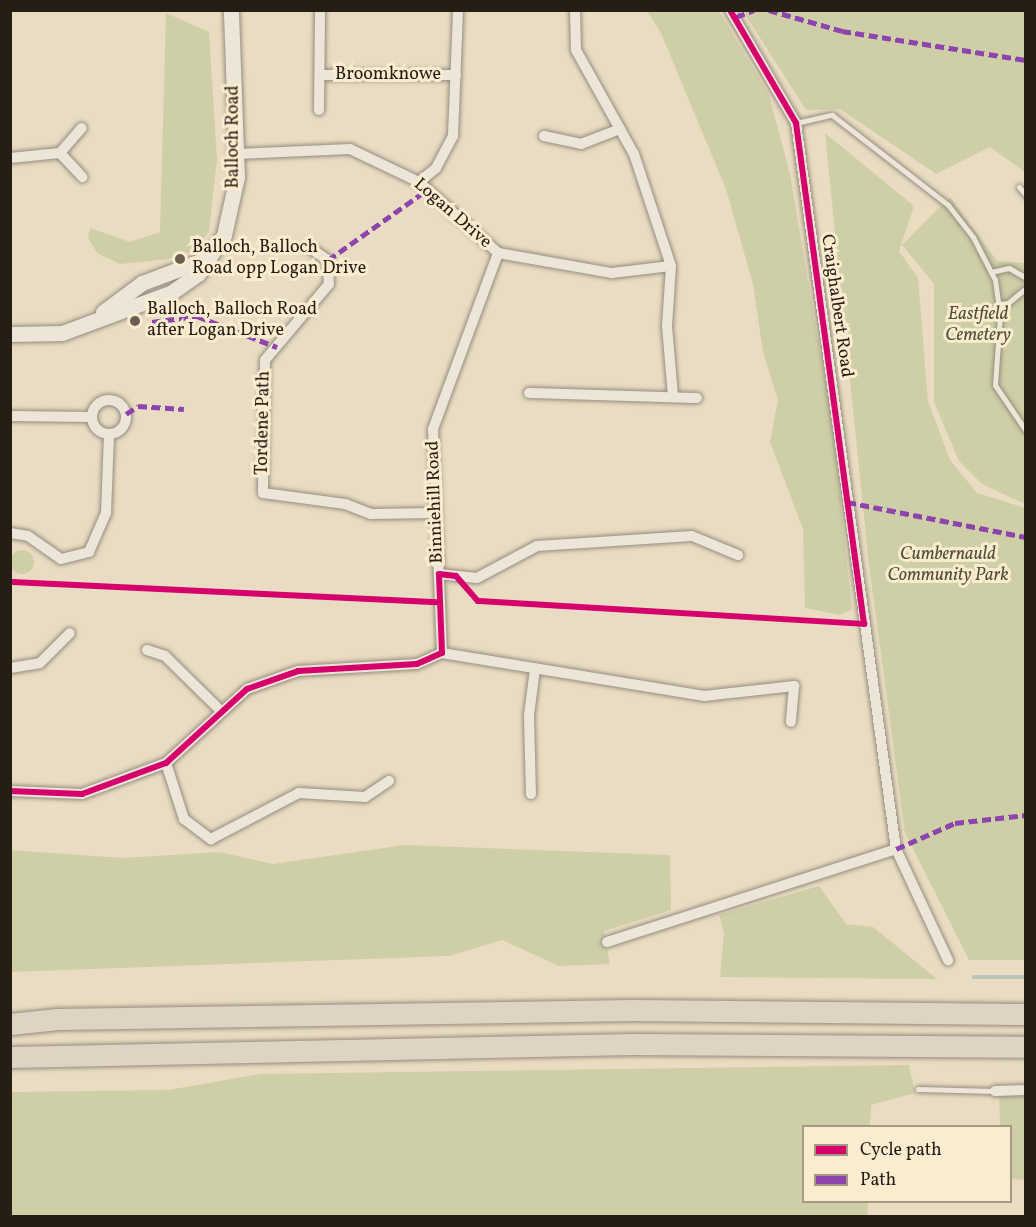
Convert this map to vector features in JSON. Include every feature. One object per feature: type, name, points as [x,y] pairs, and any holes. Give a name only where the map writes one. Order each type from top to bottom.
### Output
[{"type":"highway","points":[[10,1024],[633,1010],[1026,1014]]},
{"type":"highway","points":[[10,1057],[633,1044],[1026,1047]]},
{"type":"street","name":"Balloch Road","points":[[10,334],[62,333],[94,320],[142,283],[208,258],[231,217],[237,154],[231,10]]},
{"type":"street","name":"Broomknowe","points":[[319,110],[320,10]]},
{"type":"street","name":"Broomknowe","points":[[419,182],[436,168],[453,136],[458,10]]},
{"type":"street","points":[[575,10],[576,50],[620,129],[671,266],[667,326],[673,396]]},
{"type":"street","name":"Craighalbert Road","points":[[730,10],[796,123],[896,849],[948,960]]},
{"type":"street","name":"Broomknowe","points":[[320,75],[456,75]]},
{"type":"street","points":[[10,158],[60,153],[82,128]]},
{"type":"street","points":[[544,136],[581,144],[620,129]]},
{"type":"street","name":"Logan Drive","points":[[237,154],[350,149],[419,182],[498,253],[612,273],[671,266]]},
{"type":"street","points":[[60,153],[82,177]]},
{"type":"street","name":"Tordene Path","points":[[310,248],[328,260],[329,284],[265,360],[263,493],[345,504],[371,514],[435,513]]},
{"type":"street","name":"Binniehill Road","points":[[442,653],[433,429],[498,253]]},
{"type":"street","points":[[529,393],[698,398]]},
{"type":"street","points":[[118,402],[126,421],[109,434],[96,430],[91,417],[96,404],[118,402]]},
{"type":"street","points":[[10,416],[91,417]]},
{"type":"street","points":[[10,533],[28,536],[61,559],[89,552],[106,513],[109,434]]},
{"type":"street","points":[[439,574],[477,578],[537,546],[692,536],[738,555]]},
{"type":"street","points":[[10,668],[40,663],[70,633]]},
{"type":"street","points":[[147,650],[165,656],[219,709]]},
{"type":"street","points":[[10,791],[82,794],[166,763],[219,709],[247,689],[298,671],[417,664],[442,653],[704,696],[794,686],[791,722]]},
{"type":"street","points":[[531,794],[529,715],[535,669]]},
{"type":"street","points":[[166,763],[184,819],[211,839],[298,793],[365,797],[389,780]]},
{"type":"street","points":[[606,942],[896,849]]},
{"type":"street","points":[[995,1090],[1026,1090]]},
{"type":"lane","points":[[796,123],[832,115],[948,205],[992,272],[999,303],[995,385],[1026,431]]},
{"type":"lane","points":[[1019,187],[1026,195]]},
{"type":"lane","points":[[992,272],[1009,268],[1026,278]]},
{"type":"lane","points":[[999,303],[1008,303],[1026,288]]},
{"type":"lane","points":[[918,1089],[995,1090]]},
{"type":"green space","points":[[647,11],[719,11],[769,95],[790,174],[833,430],[852,609],[840,615],[805,608],[803,529],[770,442],[778,400],[763,352],[753,284],[726,189],[661,33]]},
{"type":"green space","points":[[743,11],[1025,11],[1025,172],[990,147],[936,174],[840,109],[806,110]]},
{"type":"green space","points":[[166,13],[209,32],[217,159],[209,232],[195,250],[169,259],[120,264],[97,253],[88,238],[90,228],[130,242],[160,232]]},
{"type":"green space","name":"Cumbernauld Community Park","points":[[825,133],[914,206],[899,251],[918,278],[928,401],[950,460],[977,493],[1025,508],[1025,960],[969,960],[905,833],[868,557]]},
{"type":"green space","name":"Eastfield Cemetery","points":[[950,197],[997,261],[1025,263],[1025,504],[982,484],[959,461],[934,402],[934,284],[902,245]]},
{"type":"green space","points":[[22,550],[27,551],[33,557],[33,567],[27,573],[22,574],[17,573],[11,567],[10,562],[11,557],[17,551]]},
{"type":"green space","points":[[405,845],[670,855],[671,910],[604,931],[610,964],[559,966],[502,940],[449,956],[11,972],[10,850],[123,858],[220,852],[273,864]]},
{"type":"green space","points":[[819,886],[846,924],[873,927],[937,979],[720,977],[724,933],[719,915]]},
{"type":"green space","points":[[909,1065],[915,1093],[871,1105],[870,1125],[802,1125],[802,1203],[868,1203],[867,1216],[11,1216],[11,1092],[168,1090],[261,1074]]},
{"type":"green space","points":[[999,1093],[1025,1095],[1025,1180],[1012,1179],[1012,1125],[1000,1125]]},
{"type":"waterway","points":[[974,977],[1026,977]]},
{"type":"marked path","points":[[736,17],[754,10]]},
{"type":"marked path","points":[[769,10],[842,31],[1026,60]]},
{"type":"marked path","points":[[328,260],[427,190]]},
{"type":"marked path","points":[[152,322],[197,316],[277,347]]},
{"type":"marked path","points":[[126,414],[138,406],[184,409]]},
{"type":"marked path","points":[[847,502],[1026,537]]},
{"type":"marked path","points":[[896,849],[955,823],[1026,815]]},
{"type":"cycle path","points":[[10,791],[82,794],[166,763],[247,689],[298,671],[417,664],[442,653],[439,574],[456,576],[478,601],[864,624],[796,123],[730,10]]},
{"type":"cycle path","points":[[10,582],[440,602]]},
{"type":"place","name":"Balloch, Balloch Road opp Logan Drive","points":[[180,259]]},
{"type":"place","name":"Balloch, Balloch Road after Logan Drive","points":[[135,321]]}]
